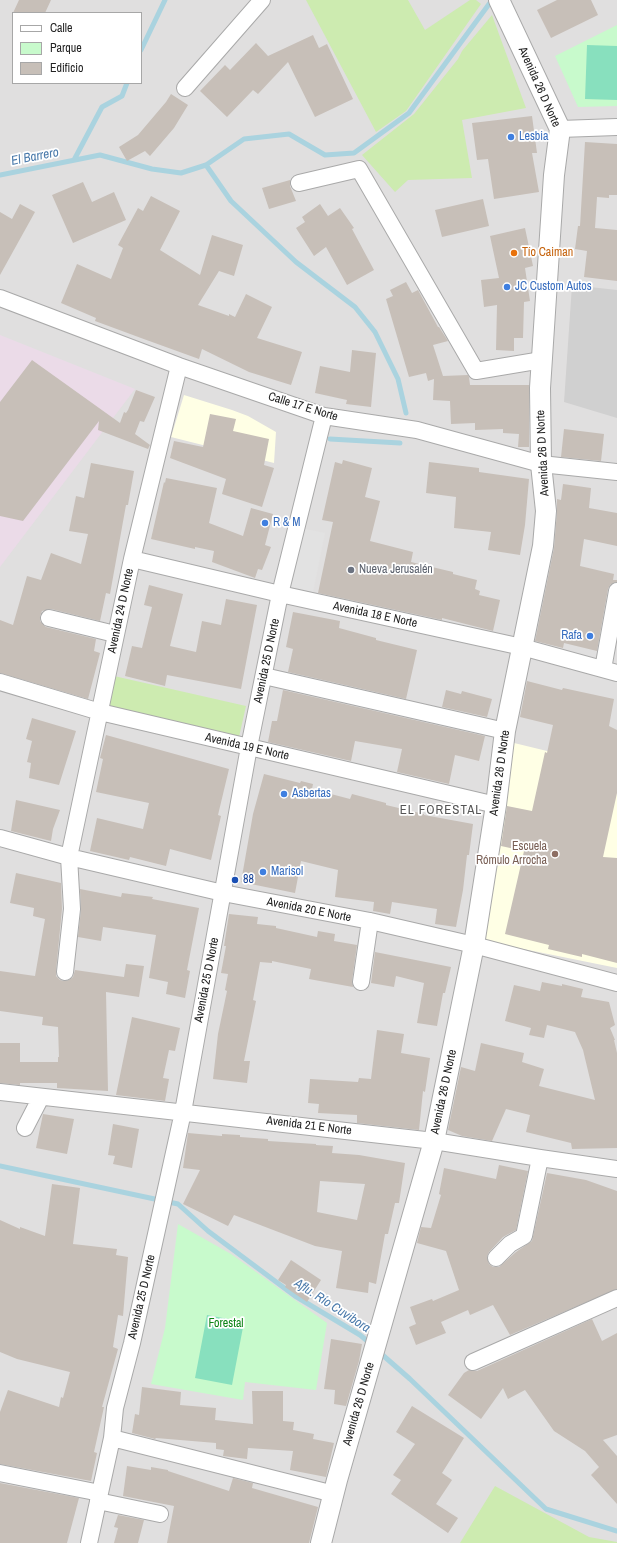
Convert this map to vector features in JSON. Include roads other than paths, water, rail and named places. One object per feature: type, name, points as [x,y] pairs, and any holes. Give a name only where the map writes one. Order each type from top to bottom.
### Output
[{"type":"street","points":[[185,88],[262,0]]},
{"type":"street","name":"Avenida 26 D Norte","points":[[321,1543],[434,1141],[474,946],[496,805],[505,731],[543,546],[546,511],[541,464],[540,388],[554,175],[560,129],[499,0]]},
{"type":"street","points":[[560,129],[617,127]]},
{"type":"street","points":[[299,182],[359,169],[476,371],[542,360]]},
{"type":"street","name":"Calle 17 E Norte","points":[[0,298],[179,366],[324,416],[416,430],[541,464],[617,472]]},
{"type":"street","name":"Avenida 24 D Norte","points":[[65,972],[72,909],[70,857],[115,634],[179,366]]},
{"type":"street","name":"Avenida 25 D Norte","points":[[89,1543],[112,1438],[115,1408],[132,1343],[183,1112],[224,893],[249,747],[280,594],[324,416]]},
{"type":"street","name":"Avenida 18 E Norte","points":[[132,559],[280,594],[522,647],[610,671]]},
{"type":"street","points":[[610,671],[617,591]]},
{"type":"street","points":[[49,618],[115,634]]},
{"type":"street","points":[[264,676],[505,731]]},
{"type":"street","name":"Avenida 19 E Norte","points":[[0,682],[100,712],[496,805]]},
{"type":"street","name":"Avenida 20 E Norte","points":[[0,838],[70,857],[224,893],[370,921],[617,982]]},
{"type":"street","points":[[361,982],[370,921]]},
{"type":"street","name":"Avenida 21 E Norte","points":[[0,1092],[434,1141],[617,1169]]},
{"type":"street","points":[[25,1128],[41,1097]]},
{"type":"street","points":[[496,1258],[510,1244],[524,1236],[540,1158]]},
{"type":"street","points":[[473,1362],[617,1298]]},
{"type":"street","points":[[112,1438],[334,1494]]},
{"type":"street","points":[[0,1473],[99,1497],[160,1514]]},
{"type":"waterway","name":"El Barrero","points":[[142,48],[165,0]]},
{"type":"waterway","points":[[0,175],[100,155],[152,169],[181,173],[206,165],[244,139],[289,134],[325,155],[354,153],[409,113],[492,0]]},
{"type":"waterway","name":"El Barrero","points":[[74,160],[102,107],[122,96],[127,84]]},
{"type":"waterway","points":[[206,165],[231,201],[296,262],[355,307],[375,332],[398,379],[406,413]]},
{"type":"waterway","points":[[330,439],[400,443]]},
{"type":"waterway","name":"Aflu. Río Cuvibora","points":[[0,1166],[178,1204],[208,1231],[295,1296],[360,1335],[371,1344]]},
{"type":"waterway","name":"Aflu. Río Cuvibora","points":[[378,1351],[410,1379],[546,1509],[617,1531]]},
{"type":"place","name":"Lesbia","points":[[511,137]]},
{"type":"place","name":"Tío Caiman","points":[[514,253]]},
{"type":"place","name":"JC Custom Autos","points":[[507,287]]},
{"type":"place","name":"R & M","points":[[265,523]]},
{"type":"place","name":"Nueva Jerusalén","points":[[351,570]]},
{"type":"place","name":"Rafa","points":[[590,636]]},
{"type":"place","name":"Asbertas","points":[[284,794]]},
{"type":"place","name":"Escuela Rómulo Arrocha","points":[[555,854]]},
{"type":"place","name":"Marisol","points":[[263,872]]},
{"type":"place","name":"88","points":[[235,880]]},
{"type":"district","name":"EL FORESTAL","points":[[441,811]]},
{"type":"park label","name":"Forestal","points":[[226,1324]]}]
